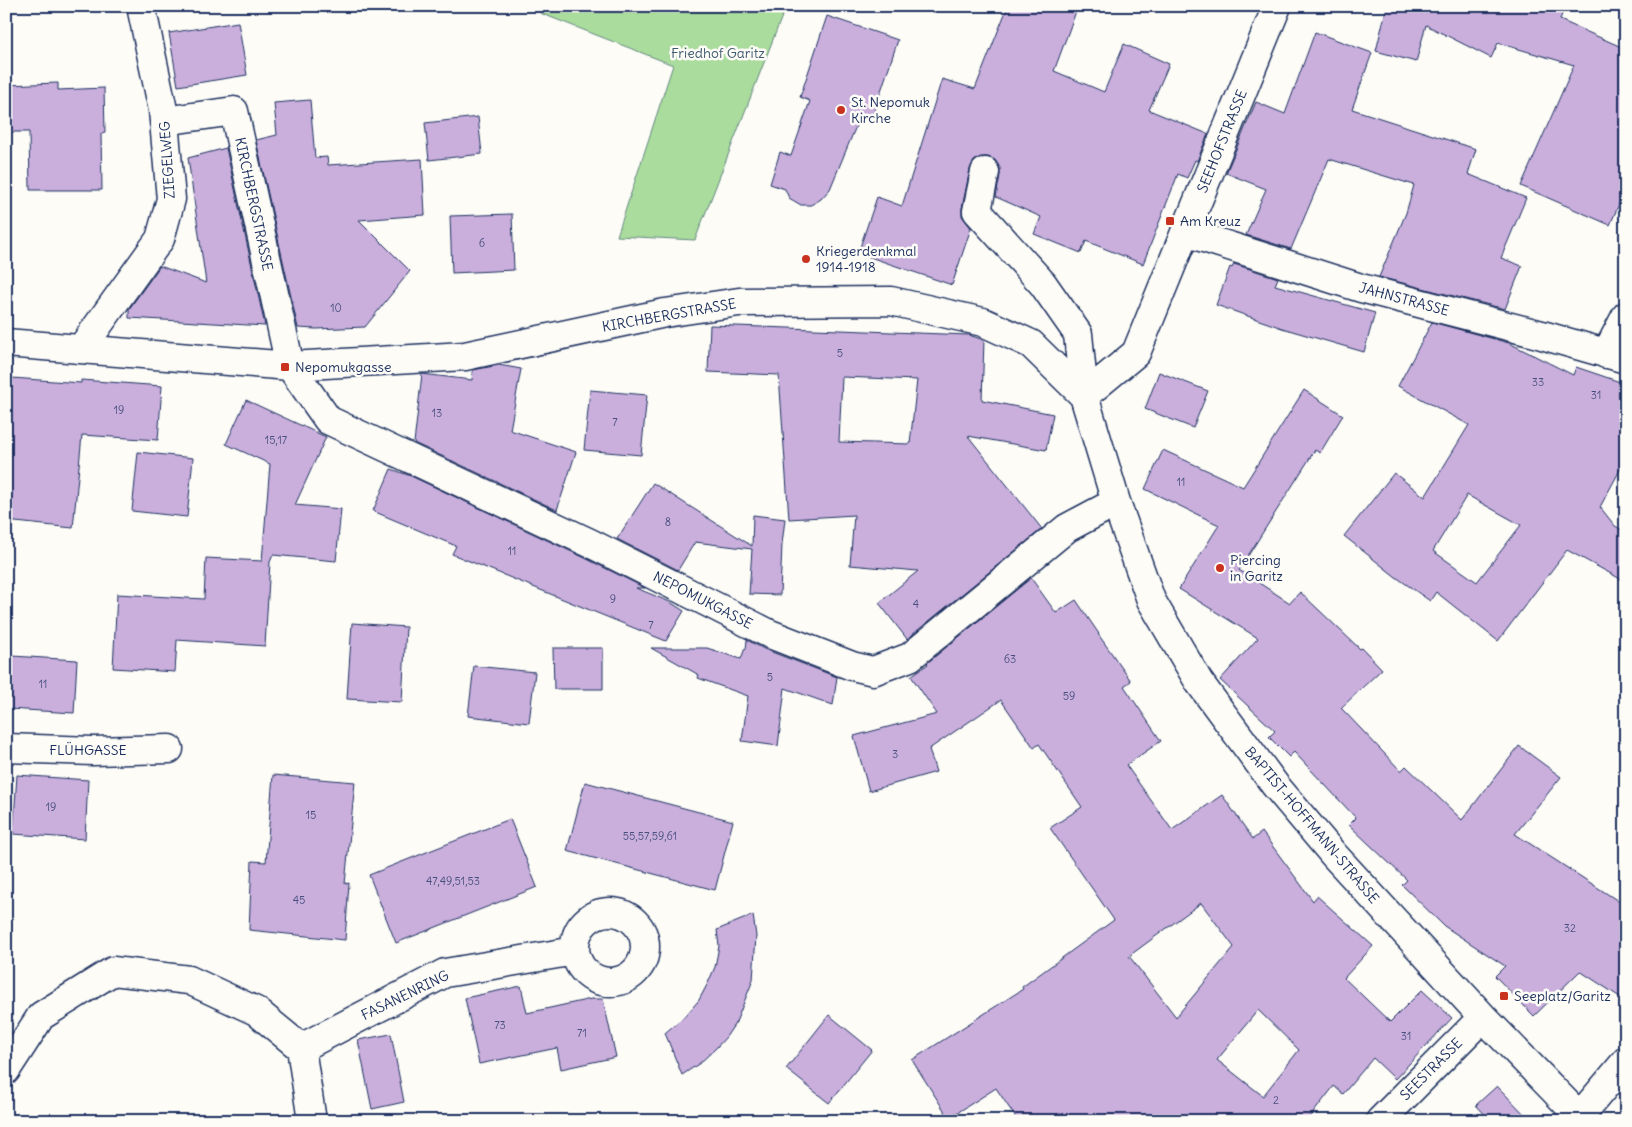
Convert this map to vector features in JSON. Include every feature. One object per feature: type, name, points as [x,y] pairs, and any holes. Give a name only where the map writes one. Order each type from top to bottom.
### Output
[{"type":"street","name":"ZIEGELWEG","points":[[81,349],[160,239],[171,199],[163,110],[140,6]]},
{"type":"street","name":"SEEHOFSTRASSE","points":[[1084,396],[1136,352],[1277,6]]},
{"type":"street","name":"KIRCHBERGSTRASSE","points":[[164,122],[234,111],[290,366]]},
{"type":"street","points":[[984,172],[977,211],[1043,284],[1078,334],[1084,396]]},
{"type":"street","name":"JAHNSTRASSE","points":[[1184,232],[1361,288],[1616,356]]},
{"type":"street","name":"KIRCHBERGSTRASSE","points":[[6,343],[290,366],[465,356],[665,313],[739,302],[891,301],[983,322],[1031,344],[1084,396]]},
{"type":"street","points":[[1616,356],[1626,316]]},
{"type":"street","name":"NEPOMUKGASSE","points":[[290,366],[328,420],[592,544],[770,634],[852,666],[873,671],[910,656],[1066,528],[1116,502]]},
{"type":"street","name":"BAPTIST-HOFFMANN-STRASSE","points":[[1084,396],[1116,502],[1151,600],[1199,682],[1275,786],[1334,855],[1483,1017],[1581,1119]]},
{"type":"street","name":"FLÜHGASSE","points":[[6,748],[93,752],[169,749]]},
{"type":"street","name":"FASANENRING","points":[[301,1048],[445,973],[575,951]]},
{"type":"street","points":[[6,1070],[41,1016],[113,971],[189,980],[256,1011],[301,1048],[312,1121]]},
{"type":"street","name":"SEESTRASSE","points":[[1380,1121],[1483,1017]]},
{"type":"street","points":[[1581,1119],[1626,1061]]},
{"type":"green space","name":"Friedhof Garitz","points":[[542,6],[786,6],[695,240],[617,236],[673,65],[540,13]]},
{"type":"building","points":[[1008,6],[1078,6],[1054,71],[1104,92],[1124,44],[1169,64],[1149,110],[1208,134],[1197,161],[1195,160],[1187,178],[1178,174],[1143,264],[1086,241],[1081,253],[1034,234],[1041,217],[996,197],[1000,168],[995,160],[988,157],[980,157],[974,161],[970,169],[962,216],[971,228],[952,285],[858,253],[877,197],[902,206],[942,79],[975,89]]},
{"type":"building","points":[[1387,6],[1548,6],[1563,11],[1560,20],[1626,49],[1626,188],[1610,225],[1521,186],[1574,65],[1498,43],[1491,58],[1426,25],[1416,62],[1376,51]]},
{"type":"building","name":"St. Nepomuk Kirche","points":[[827,16],[898,40],[872,118],[859,119],[830,189],[821,199],[811,205],[801,205],[789,198],[785,189],[770,184],[780,152],[791,156],[810,101],[800,97]]},
{"type":"building","points":[[238,22],[247,75],[178,86],[169,33]]},
{"type":"building","points":[[1315,32],[1372,53],[1352,109],[1476,149],[1468,174],[1526,198],[1501,258],[1522,266],[1505,309],[1379,277],[1406,213],[1414,185],[1329,159],[1291,249],[1246,235],[1266,189],[1226,173],[1256,102],[1285,114]]},
{"type":"building","points":[[58,83],[58,90],[104,88],[105,133],[101,134],[102,190],[30,190],[29,132],[6,132],[6,85]]},
{"type":"building","points":[[310,100],[315,158],[327,157],[328,165],[422,159],[425,215],[359,220],[410,271],[365,327],[298,328],[256,140],[277,135],[274,103]]},
{"type":"building","points":[[478,117],[482,154],[429,160],[425,123]]},
{"type":"building","points":[[226,148],[265,326],[129,318],[129,309],[160,266],[206,283],[188,158]]},
{"type":"building","points":[[512,214],[514,270],[452,273],[450,216]]},
{"type":"building","points":[[1234,264],[1278,278],[1275,285],[1375,313],[1364,352],[1282,328],[1216,305],[1230,267],[1232,268]]},
{"type":"building","points":[[1432,322],[1509,343],[1573,375],[1576,367],[1626,384],[1626,459],[1600,507],[1615,526],[1626,532],[1626,582],[1567,550],[1498,641],[1436,592],[1430,601],[1344,536],[1394,473],[1425,497],[1469,425],[1398,386]],"holes":[[[1467,495],[1521,525],[1477,582],[1433,551]]]},
{"type":"building","points":[[710,325],[969,335],[984,340],[982,400],[1053,414],[1046,450],[968,436],[1042,529],[907,639],[879,603],[918,571],[850,565],[854,515],[789,519],[779,375],[708,372]],"holes":[[[842,377],[917,380],[910,444],[839,442]]]},
{"type":"building","points":[[499,365],[521,369],[510,430],[576,452],[557,510],[414,443],[422,374],[472,380],[473,370]]},
{"type":"building","points":[[1159,372],[1208,391],[1193,428],[1145,409]]},
{"type":"building","points":[[12,378],[81,383],[81,380],[162,386],[158,440],[82,435],[73,528],[6,521],[6,382],[12,383]]},
{"type":"building","points":[[590,390],[647,395],[641,455],[584,450]]},
{"type":"building","points":[[1304,390],[1343,415],[1320,453],[1315,450],[1239,570],[1290,603],[1300,592],[1360,649],[1362,648],[1382,669],[1341,708],[1401,771],[1406,766],[1462,820],[1519,746],[1561,777],[1515,834],[1626,906],[1626,1001],[1580,971],[1534,1016],[1495,976],[1505,966],[1444,926],[1402,885],[1407,880],[1349,825],[1356,818],[1294,752],[1289,757],[1269,737],[1275,731],[1220,680],[1258,638],[1179,589],[1219,525],[1145,489],[1163,450],[1243,487]]},
{"type":"building","points":[[246,400],[326,437],[295,505],[341,509],[336,561],[273,555],[270,562],[265,646],[177,640],[175,672],[113,668],[117,594],[204,599],[206,558],[262,561],[270,464],[226,444]]},
{"type":"building","points":[[138,452],[193,458],[187,517],[132,511]]},
{"type":"building","points":[[391,469],[411,476],[585,558],[645,588],[636,588],[670,602],[684,611],[666,641],[452,554],[456,546],[373,511]]},
{"type":"building","points":[[653,483],[752,546],[753,515],[785,519],[780,595],[749,594],[752,549],[695,542],[678,570],[617,539]]},
{"type":"building","points":[[1031,578],[1056,613],[1076,600],[1131,681],[1124,686],[1161,741],[1126,765],[1172,830],[1222,795],[1253,839],[1262,832],[1313,901],[1317,896],[1373,946],[1344,978],[1390,1022],[1422,990],[1452,1018],[1395,1079],[1373,1058],[1343,1094],[1334,1086],[1307,1121],[1018,1121],[996,1088],[949,1118],[912,1060],[1023,989],[1022,987],[1114,920],[1050,828],[1082,807],[1039,744],[1034,748],[1001,700],[929,749],[936,772],[869,791],[854,736],[937,714],[911,676]],"holes":[[[1201,903],[1234,947],[1176,1017],[1129,956]],[[1258,1010],[1299,1050],[1263,1096],[1217,1060]]]},
{"type":"building","points":[[352,623],[406,627],[402,702],[347,699]]},
{"type":"building","points":[[747,640],[764,649],[837,677],[833,705],[785,688],[778,746],[742,741],[748,696],[698,678],[699,675],[651,648],[707,648],[741,659],[746,649]]},
{"type":"building","points":[[553,648],[603,648],[603,689],[554,689]]},
{"type":"building","points":[[12,656],[77,660],[74,713],[9,709]]},
{"type":"building","points":[[474,666],[535,672],[529,723],[468,716]]},
{"type":"building","points":[[17,775],[88,780],[85,839],[13,834]]},
{"type":"building","points":[[273,775],[355,782],[345,884],[349,883],[345,940],[249,930],[252,861],[266,862]]},
{"type":"building","points":[[585,782],[733,821],[715,890],[567,851]]},
{"type":"building","points":[[510,819],[537,887],[396,943],[369,875]]},
{"type":"building","points":[[753,915],[756,936],[753,980],[736,1022],[716,1048],[700,1063],[682,1075],[665,1033],[687,1014],[699,1000],[708,983],[715,967],[719,946],[717,930]]},
{"type":"building","points":[[521,986],[527,1013],[591,999],[603,999],[616,1057],[561,1069],[557,1048],[479,1064],[465,998]]},
{"type":"building","points":[[829,1015],[872,1050],[829,1103],[786,1069]]},
{"type":"building","points":[[391,1034],[404,1102],[372,1109],[358,1040]]},
{"type":"building","points":[[1497,1086],[1531,1121],[1491,1121],[1476,1105]]},
{"type":"place","name":"St. Nepomuk Kirche","points":[[841,110]]},
{"type":"place","name":"Am Kreuz","points":[[1170,221]]},
{"type":"place","name":"Kriegerdenkmal 1914-1918","points":[[806,259]]},
{"type":"place","name":"Nepomukgasse","points":[[285,367]]},
{"type":"place","name":"Piercing in Garitz","points":[[1220,568]]},
{"type":"place","name":"Seeplatz/Garitz","points":[[1504,996]]}]
